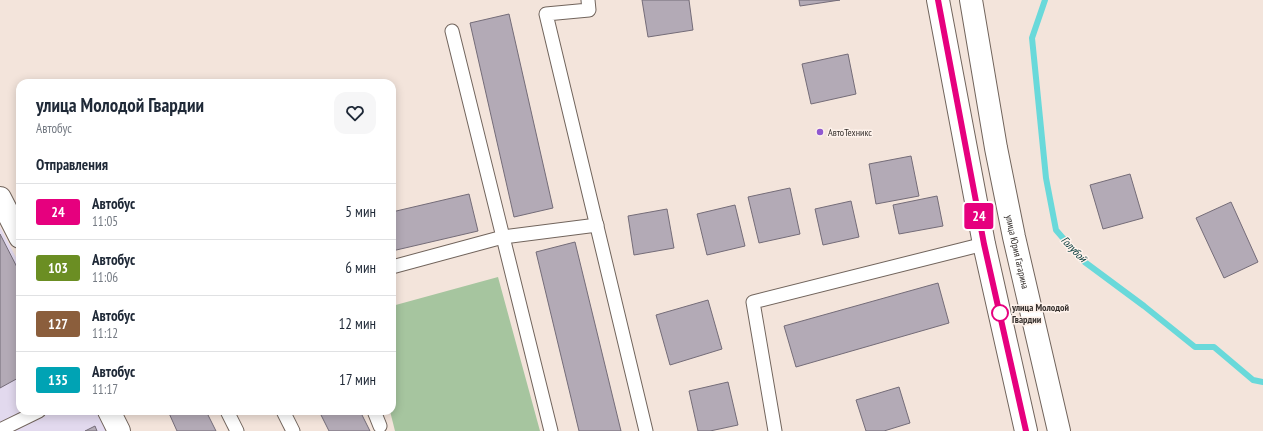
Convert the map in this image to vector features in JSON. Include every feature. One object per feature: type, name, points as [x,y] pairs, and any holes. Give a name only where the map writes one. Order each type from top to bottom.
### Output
[{"type":"main road","points":[[933,0],[940,10],[984,244],[1026,431]]},
{"type":"main road","name":"улица Юрия Гагарина","points":[[971,0],[996,148],[1012,229],[1059,431]]},
{"type":"main road","points":[[1,201],[16,229]]},
{"type":"main road","points":[[111,415],[120,431]]},
{"type":"lane","points":[[588,0],[589,10],[546,14],[598,225],[646,431]]},
{"type":"lane","points":[[452,31],[551,431]]},
{"type":"lane","points":[[1,201],[10,198],[16,211]]},
{"type":"lane","points":[[396,266],[503,237],[598,225]]},
{"type":"lane","points":[[775,431],[753,302],[984,244]]},
{"type":"lane","points":[[0,430],[31,415]]},
{"type":"lane","points":[[229,415],[237,431]]},
{"type":"lane","points":[[285,415],[293,431]]},
{"type":"lane","points":[[376,415],[380,426]]},
{"type":"shaded area","points":[[0,227],[16,257],[16,415],[99,415],[107,431],[0,431]]},
{"type":"green space","points":[[498,277],[540,431],[395,431],[391,415],[396,415],[396,305]]},
{"type":"building","points":[[642,0],[689,0],[693,30],[648,37]]},
{"type":"building","points":[[799,0],[840,0],[800,6]]},
{"type":"building","points":[[509,14],[553,208],[514,217],[470,23]]},
{"type":"building","points":[[848,54],[856,94],[811,104],[802,64]]},
{"type":"building","points":[[911,156],[919,196],[876,204],[869,164]]},
{"type":"building","points":[[1130,174],[1143,218],[1103,229],[1090,185]]},
{"type":"building","points":[[790,188],[800,234],[759,243],[748,197]]},
{"type":"building","points":[[469,194],[478,231],[396,250],[396,211]]},
{"type":"building","points":[[937,196],[943,226],[899,234],[893,205]]},
{"type":"building","points":[[851,201],[859,237],[823,245],[815,209]]},
{"type":"building","points":[[1231,202],[1258,262],[1224,278],[1196,218]]},
{"type":"building","points":[[735,205],[745,246],[707,255],[697,214]]},
{"type":"building","points":[[667,209],[674,248],[634,255],[628,216]]},
{"type":"building","points":[[0,234],[16,265],[16,379],[0,388]]},
{"type":"building","points":[[575,242],[621,431],[579,431],[536,252]]},
{"type":"building","points":[[938,283],[949,323],[796,367],[784,326]]},
{"type":"building","points":[[708,300],[722,349],[670,365],[656,315]]},
{"type":"building","points":[[728,382],[738,425],[710,431],[698,431],[689,391]]},
{"type":"building","points":[[899,387],[910,423],[884,431],[866,431],[856,400]]},
{"type":"building","points":[[170,415],[208,415],[216,431],[177,431]]},
{"type":"building","points":[[321,415],[362,415],[370,431],[329,431]]},
{"type":"building","points":[[95,426],[97,431],[85,431]]},
{"type":"waterway","name":"Голубой","points":[[1045,0],[1032,38],[1046,178],[1056,230],[1082,260],[1144,306],[1195,347],[1214,347],[1253,380],[1263,382]]},
{"type":"bus line","name":"24","points":[[938,0],[984,244],[1026,431]]},
{"type":"place","name":"АвтоТехникс","points":[[820,132]]},
{"type":"place","name":"улица Молодой Гвардии","points":[[1000,313]]}]
